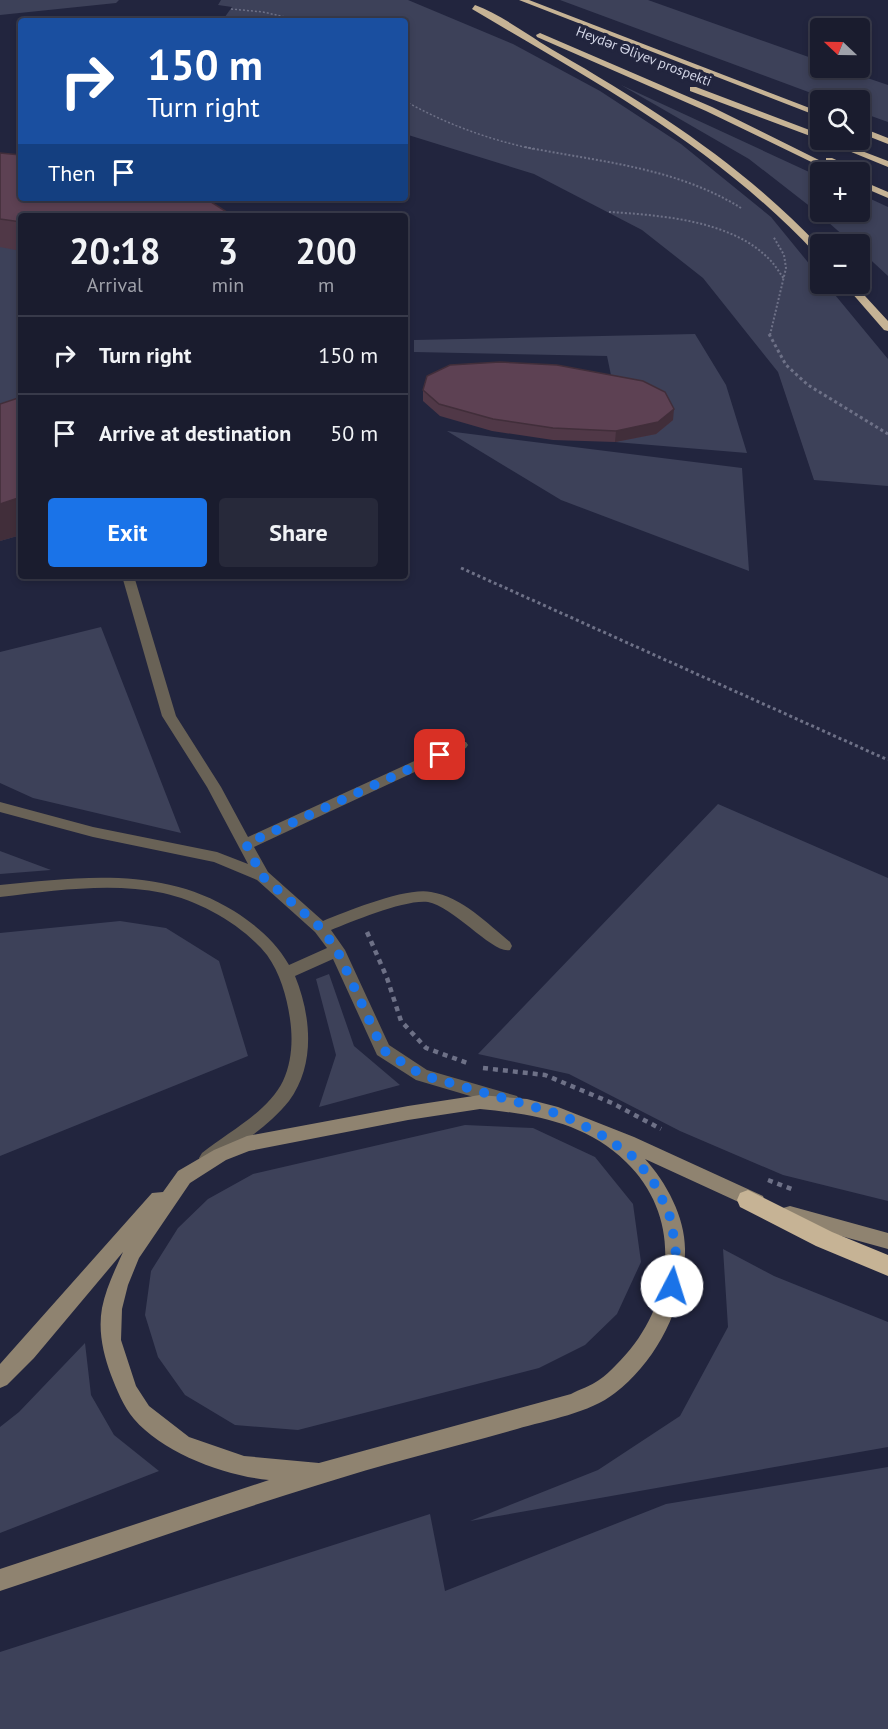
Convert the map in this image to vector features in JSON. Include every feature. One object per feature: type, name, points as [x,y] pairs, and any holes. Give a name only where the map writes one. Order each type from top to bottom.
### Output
[{"type":"highway","name":"Heydər Əliyev prospekti","points":[[523,0],[810,111]]},
{"type":"highway","name":"Heydər Əliyev prospekti","points":[[471,5],[653,74]]},
{"type":"highway","points":[[471,5],[832,162]]},
{"type":"highway","points":[[471,5],[636,102],[684,134],[755,189],[810,242]]},
{"type":"highway","name":"Heydər Əliyev prospekti","points":[[687,87],[810,134]]},
{"type":"highway","points":[[709,109],[818,162]]},
{"type":"highway","points":[[870,134],[888,141]]},
{"type":"highway","points":[[852,150],[888,164]]},
{"type":"highway","points":[[870,178],[888,185]]},
{"type":"highway","points":[[870,187],[888,195]]},
{"type":"highway","points":[[858,294],[888,328]]},
{"type":"highway","points":[[866,294],[888,312]]},
{"type":"highway","points":[[748,1200],[825,1239],[888,1266]]},
{"type":"main road","points":[[0,1378],[27,1351],[150,1206],[184,1177],[220,1155],[247,1144],[408,1113],[480,1102],[526,1106],[552,1112],[628,1142],[748,1200],[813,1221],[888,1241]]},
{"type":"main road","points":[[0,1580],[319,1474],[573,1403],[607,1388],[635,1360],[660,1323],[672,1286],[676,1248],[669,1213],[652,1179],[632,1156],[603,1136],[575,1121]]},
{"type":"main road","points":[[184,1177],[132,1252],[114,1301],[111,1340],[128,1392],[142,1413],[183,1445],[244,1467],[319,1474]]},
{"type":"lane","points":[[129,579],[169,716],[214,787],[262,876]]},
{"type":"lane","points":[[246,844],[461,745]]},
{"type":"lane","points":[[0,807],[93,832],[218,857],[262,876],[321,928],[337,950],[383,1050],[422,1075],[526,1106]]},
{"type":"lane","points":[[0,891],[90,883],[137,884],[186,894],[225,914],[261,939],[287,973],[299,1023],[300,1058],[289,1086],[270,1109],[184,1177]]},
{"type":"lane","points":[[321,928],[358,912],[429,896],[452,905],[504,946]]},
{"type":"lane","points":[[287,973],[337,950]]},
{"type":"path","points":[[231,9],[289,18]]},
{"type":"path","points":[[408,102],[441,122],[504,142],[684,179],[743,209]]},
{"type":"path","points":[[609,212],[647,214],[696,223],[732,236],[766,255],[785,280]]},
{"type":"path","points":[[769,228],[786,260],[785,280],[778,296],[769,334],[786,365],[808,385],[888,434]]},
{"type":"path","points":[[461,568],[888,760]]},
{"type":"path","points":[[358,912],[387,978],[401,1021],[426,1048],[482,1068],[544,1075],[612,1104],[664,1131]]},
{"type":"path","points":[[764,1178],[803,1194]]},
{"type":"shaded area","points":[[0,0],[119,0],[116,3],[0,15]]},
{"type":"shaded area","points":[[221,0],[408,0],[513,44],[600,91],[681,144],[771,217],[810,265],[810,294],[834,294],[888,359],[888,486],[814,480],[778,372],[703,278],[642,230],[534,174],[408,135],[408,18],[224,18],[232,7],[218,5]]},
{"type":"shaded area","points":[[560,0],[648,0],[810,57],[810,78],[867,78],[888,85],[888,122],[870,116],[870,90],[810,90],[810,93]]},
{"type":"shaded area","points":[[621,85],[810,172],[810,206],[749,159]]},
{"type":"shaded area","points":[[0,181],[18,196],[18,201],[21,201],[21,213],[18,213],[18,536],[0,541]]},
{"type":"shaded area","points":[[870,199],[888,207],[888,276],[870,259],[870,234],[842,234],[828,222],[870,222]]},
{"type":"shaded area","points":[[695,334],[726,385],[747,453],[615,442],[613,385],[607,356],[414,352],[414,340]]},
{"type":"shaded area","points":[[447,431],[742,468],[749,571],[561,500]]},
{"type":"shaded area","points":[[101,627],[181,833],[33,798],[0,783],[0,652]]},
{"type":"shaded area","points":[[718,804],[888,878],[888,1201],[783,1175],[680,1131],[569,1074],[478,1054]]},
{"type":"shaded area","points":[[0,851],[51,870],[0,874]]},
{"type":"shaded area","points":[[120,921],[166,928],[219,961],[248,1056],[0,1156],[0,933]]},
{"type":"shaded area","points":[[329,974],[354,1046],[400,1085],[319,1107],[336,1055],[316,979]]},
{"type":"shaded area","points":[[465,1125],[533,1128],[595,1157],[633,1204],[641,1262],[617,1314],[585,1345],[539,1368],[298,1430],[235,1425],[185,1395],[158,1357],[145,1315],[151,1271],[178,1228],[208,1199],[253,1174]]},
{"type":"shaded area","points":[[723,1249],[774,1276],[888,1322],[888,1447],[470,1521],[598,1470],[680,1416],[728,1327]]},
{"type":"shaded area","points":[[85,1343],[91,1395],[114,1435],[159,1471],[0,1533],[0,1427],[19,1412]]},
{"type":"shaded area","points":[[888,1467],[888,1729],[0,1729],[0,1652],[430,1514],[445,1591],[666,1504]]},
{"type":"building","points":[[0,153],[18,155],[18,201],[210,201],[228,213],[18,213],[18,222],[0,219]]},
{"type":"building","points":[[500,362],[557,365],[643,381],[665,392],[674,409],[658,422],[616,431],[553,428],[493,419],[439,404],[423,390],[427,376],[450,365]]},
{"type":"building","points":[[18,398],[18,498],[0,504],[0,404]]},
{"type":"route","points":[[440,755],[246,844],[262,876],[321,928],[337,950],[383,1050],[422,1075],[552,1112],[575,1121],[603,1136],[632,1156],[652,1179],[669,1213],[676,1248],[672,1286]]}]
